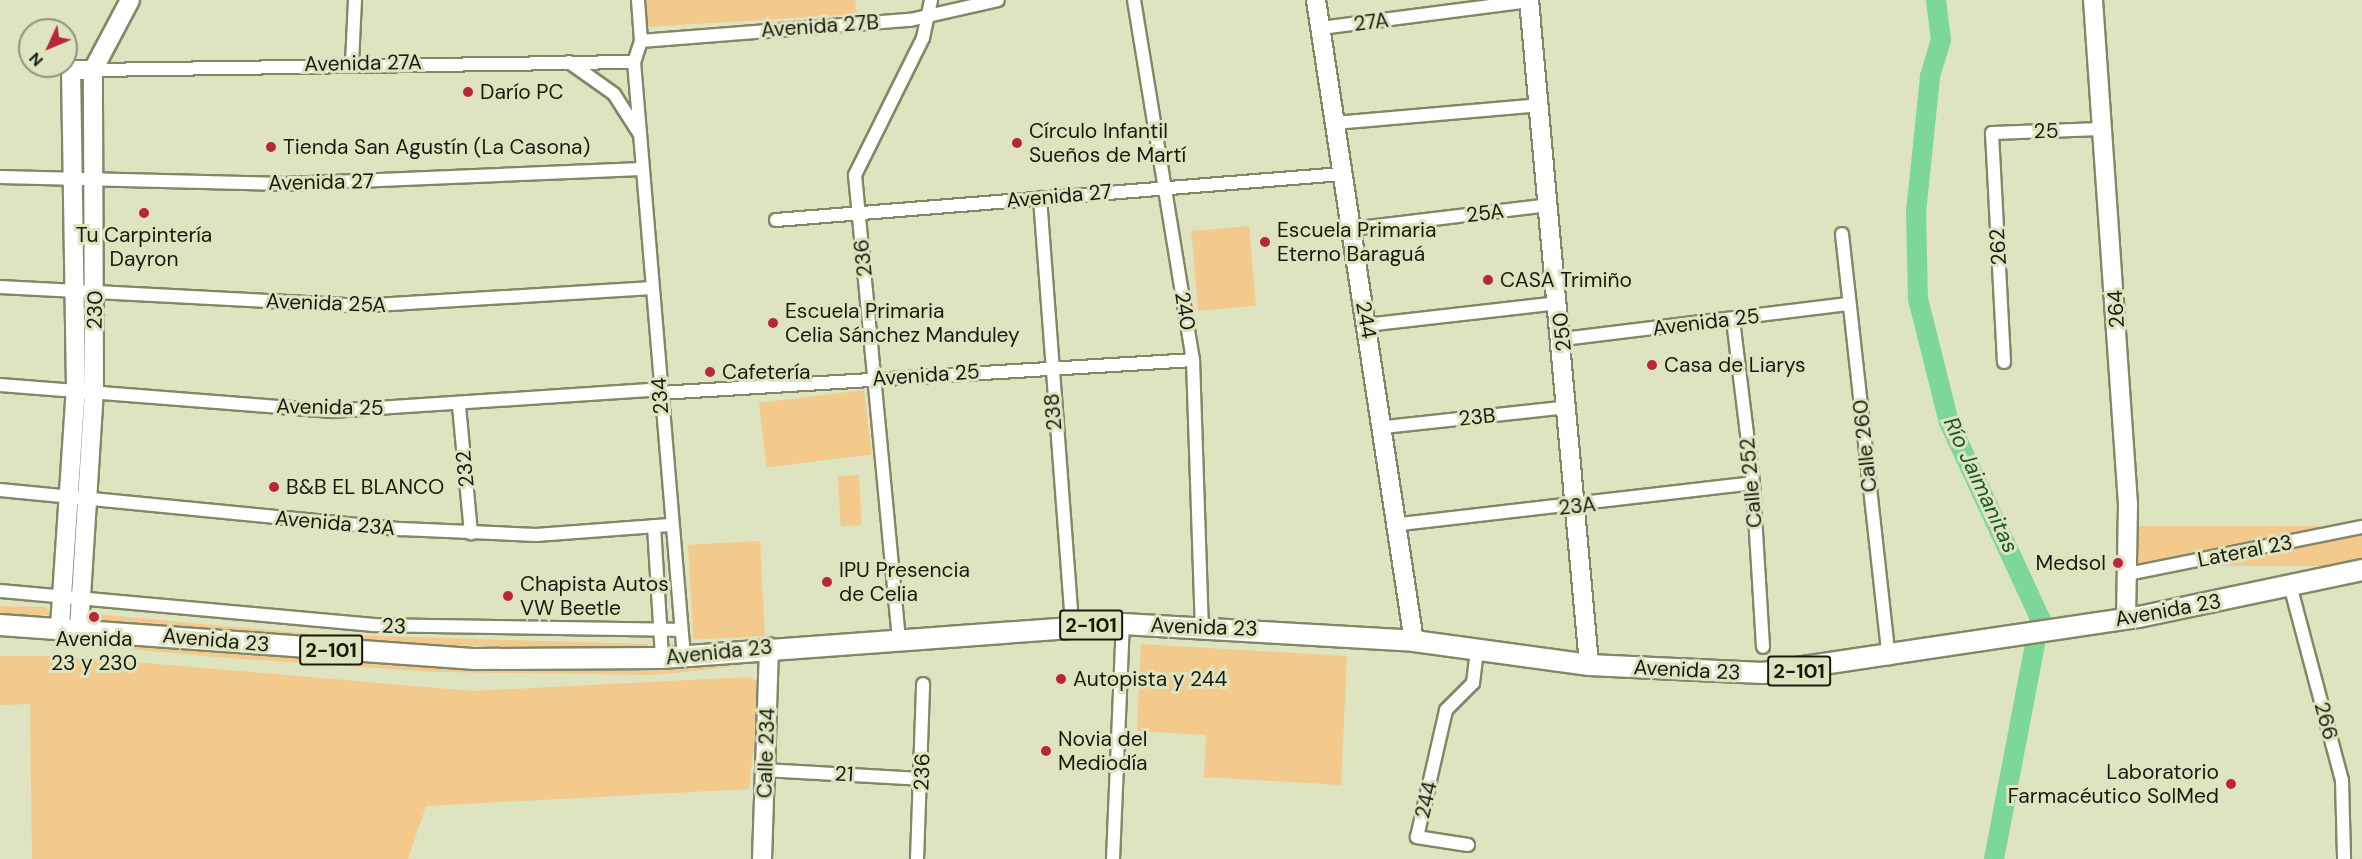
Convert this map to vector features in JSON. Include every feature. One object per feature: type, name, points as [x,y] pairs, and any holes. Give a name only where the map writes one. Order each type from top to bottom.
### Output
[{"type":"main road","name":"Avenida 23","points":[[0,625],[69,628],[476,659],[684,657],[769,646],[899,640],[1072,625],[1202,626],[1414,640],[1477,652],[1589,665],[1763,673],[1889,658],[2006,636],[2126,619],[2362,570]]},
{"type":"street","name":"230","points":[[84,181],[93,70],[130,0]]},
{"type":"street","points":[[352,63],[355,0]]},
{"type":"street","name":"234","points":[[638,0],[641,41],[634,62],[670,525],[684,657]]},
{"type":"street","name":"236","points":[[899,640],[855,175],[931,16],[932,0]]},
{"type":"street","name":"Avenida 27B","points":[[641,41],[931,16],[998,0]]},
{"type":"street","name":"240","points":[[1134,0],[1193,360],[1202,626]]},
{"type":"street","name":"244","points":[[1316,0],[1366,325],[1400,524],[1414,640]]},
{"type":"street","name":"264","points":[[2093,0],[2128,574],[2126,619]]},
{"type":"street","name":"27A","points":[[1321,28],[1529,1]]},
{"type":"street","name":"250","points":[[1529,1],[1563,339],[1589,665]]},
{"type":"street","name":"Avenida 27A","points":[[93,70],[352,63],[565,60],[634,62]]},
{"type":"street","name":"234","points":[[565,60],[614,94],[640,135]]},
{"type":"street","name":"230","points":[[69,628],[80,597],[89,499],[85,388],[87,290],[84,181],[71,70],[93,70]]},
{"type":"street","points":[[1335,123],[1541,105]]},
{"type":"street","name":"25","points":[[1992,133],[2101,129]]},
{"type":"street","name":"262","points":[[1992,133],[2004,362]]},
{"type":"street","name":"Avenida 27","points":[[0,177],[84,181],[285,184],[642,169]]},
{"type":"street","name":"Avenida 27","points":[[776,220],[1342,174]]},
{"type":"street","name":"238","points":[[1040,198],[1050,368],[1072,625]]},
{"type":"street","name":"25A","points":[[1351,229],[1549,205]]},
{"type":"street","name":"Calle 260","points":[[1842,234],[1889,658]]},
{"type":"street","name":"Avenida 25A","points":[[0,287],[370,306],[652,288]]},
{"type":"street","points":[[1366,325],[1559,303]]},
{"type":"street","name":"Avenida 25","points":[[1563,339],[1733,320],[1848,304]]},
{"type":"street","name":"Calle 252","points":[[1733,320],[1753,483],[1763,647]]},
{"type":"street","name":"Avenida 25","points":[[0,385],[85,388],[332,411],[459,406],[660,391],[1193,360]]},
{"type":"street","name":"230","points":[[69,628],[62,595],[70,497],[85,388]]},
{"type":"street","name":"232","points":[[459,406],[471,533]]},
{"type":"street","name":"23B","points":[[1385,427],[1569,407]]},
{"type":"street","name":"23A","points":[[1400,524],[1575,506],[1753,483]]},
{"type":"street","name":"Avenida 23A","points":[[0,490],[471,533],[536,536],[670,525]]},
{"type":"street","points":[[654,526],[662,658]]},
{"type":"street","name":"Lateral 23","points":[[2128,574],[2362,527]]},
{"type":"street","name":"266","points":[[2290,585],[2342,780],[2344,859]]},
{"type":"street","name":"23","points":[[0,591],[373,625],[681,630]]},
{"type":"street","points":[[1113,859],[1123,624]]},
{"type":"street","name":"Calle 234","points":[[762,859],[769,646]]},
{"type":"street","name":"244","points":[[1468,845],[1417,837],[1446,710],[1473,683],[1477,652]]},
{"type":"street","name":"236","points":[[917,859],[923,779],[923,684]]},
{"type":"street","name":"21","points":[[766,770],[923,779]]},
{"type":"shaded area","points":[[647,0],[855,0],[857,14],[647,27]]},
{"type":"shaded area","points":[[1249,226],[1256,306],[1198,311],[1191,231]]},
{"type":"shaded area","points":[[864,390],[872,455],[767,467],[759,403]]},
{"type":"shaded area","points":[[859,475],[862,525],[841,526],[838,476]]},
{"type":"shaded area","points":[[2120,526],[2362,526],[2362,566],[2120,566]]},
{"type":"shaded area","points":[[760,541],[765,636],[693,640],[688,545]]},
{"type":"shaded area","points":[[0,606],[46,607],[53,615],[0,616]]},
{"type":"shaded area","points":[[86,613],[310,634],[647,644],[648,652],[311,640],[86,621]]},
{"type":"shaded area","points":[[84,640],[436,668],[655,671],[747,665],[656,675],[436,672],[228,658],[84,645]]},
{"type":"shaded area","points":[[1141,644],[1347,656],[1341,785],[1204,777],[1206,735],[1137,731]]},
{"type":"shaded area","points":[[0,656],[64,656],[472,691],[748,677],[761,682],[749,789],[426,806],[408,859],[32,859],[30,704],[0,705]]},
{"type":"waterway","name":"Río Jaimanitas","points":[[1936,0],[1941,40],[1930,77],[1916,212],[1918,299],[1949,422],[2040,618],[1994,859]]},
{"type":"place","name":"Darío PC","points":[[468,92]]},
{"type":"place","name":"Círculo Infantil Sueños de Martí","points":[[1017,143]]},
{"type":"place","name":"Tienda San Agustín (La Casona)","points":[[271,147]]},
{"type":"place","name":"Tu Carpintería Dayron","points":[[144,213]]},
{"type":"place","name":"Escuela Primaria Eterno Baraguá","points":[[1265,242]]},
{"type":"place","name":"CASA Trimiño","points":[[1488,280]]},
{"type":"place","name":"Escuela Primaria Celia Sánchez Manduley","points":[[773,323]]},
{"type":"place","name":"Casa de Liarys","points":[[1652,365]]},
{"type":"place","name":"Cafetería","points":[[710,372]]},
{"type":"place","name":"B&B EL BLANCO","points":[[274,487]]},
{"type":"place","name":"Medsol","points":[[2118,563]]},
{"type":"place","name":"IPU Presencia de Celia","points":[[827,582]]},
{"type":"place","name":"Chapista Autos VW Beetle","points":[[508,596]]},
{"type":"place","name":"Avenida 23 y 230","points":[[94,617]]},
{"type":"place","name":"Autopista y 244","points":[[1061,679]]},
{"type":"place","name":"Novia del Mediodía","points":[[1046,751]]},
{"type":"place","name":"Laboratorio Farmacéutico SolMed","points":[[2231,784]]}]
